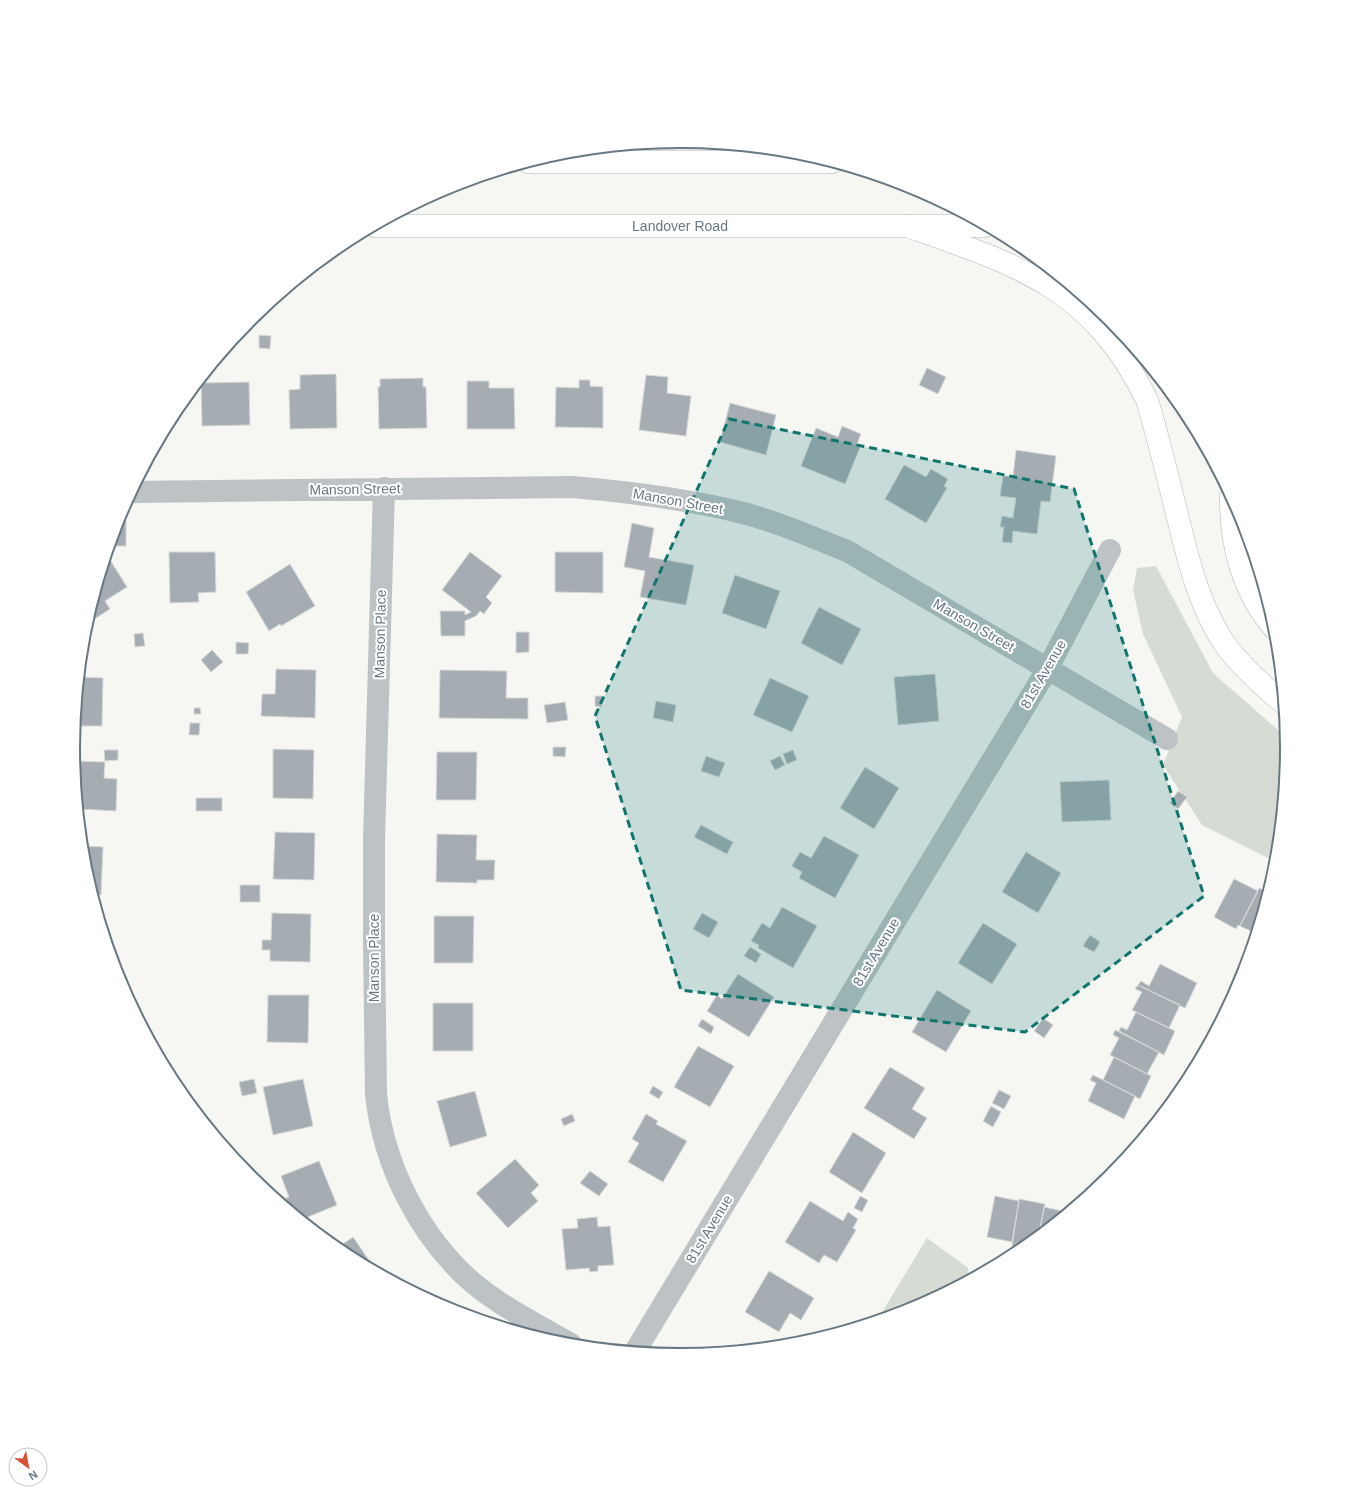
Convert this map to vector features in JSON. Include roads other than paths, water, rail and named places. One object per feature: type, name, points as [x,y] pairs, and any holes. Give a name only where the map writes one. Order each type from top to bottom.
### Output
[{"type":"main road","points":[[711,163],[767,154]]},
{"type":"main road","points":[[550,162],[810,162]]},
{"type":"main road","name":"Landover Road","points":[[384,226],[976,226]]},
{"type":"main road","points":[[907,226],[986,254],[1041,280],[1080,307],[1113,342],[1137,380],[1147,400],[1189,562],[1204,607],[1226,645],[1256,680],[1278,699]]},
{"type":"main road","points":[[1231,512],[1232,532],[1237,557],[1256,602],[1265,614]]},
{"type":"street","name":"Manson Street","points":[[138,492],[572,487],[638,493],[748,514],[800,532],[847,551],[1167,738]]},
{"type":"street","name":"Manson Place","points":[[384,488],[374,935],[376,1094],[378,1118],[394,1169],[420,1219],[435,1242],[474,1283],[509,1307],[555,1334]]},
{"type":"street","name":"81st Avenue","points":[[639,1346],[1048,668],[1110,550]]}]
